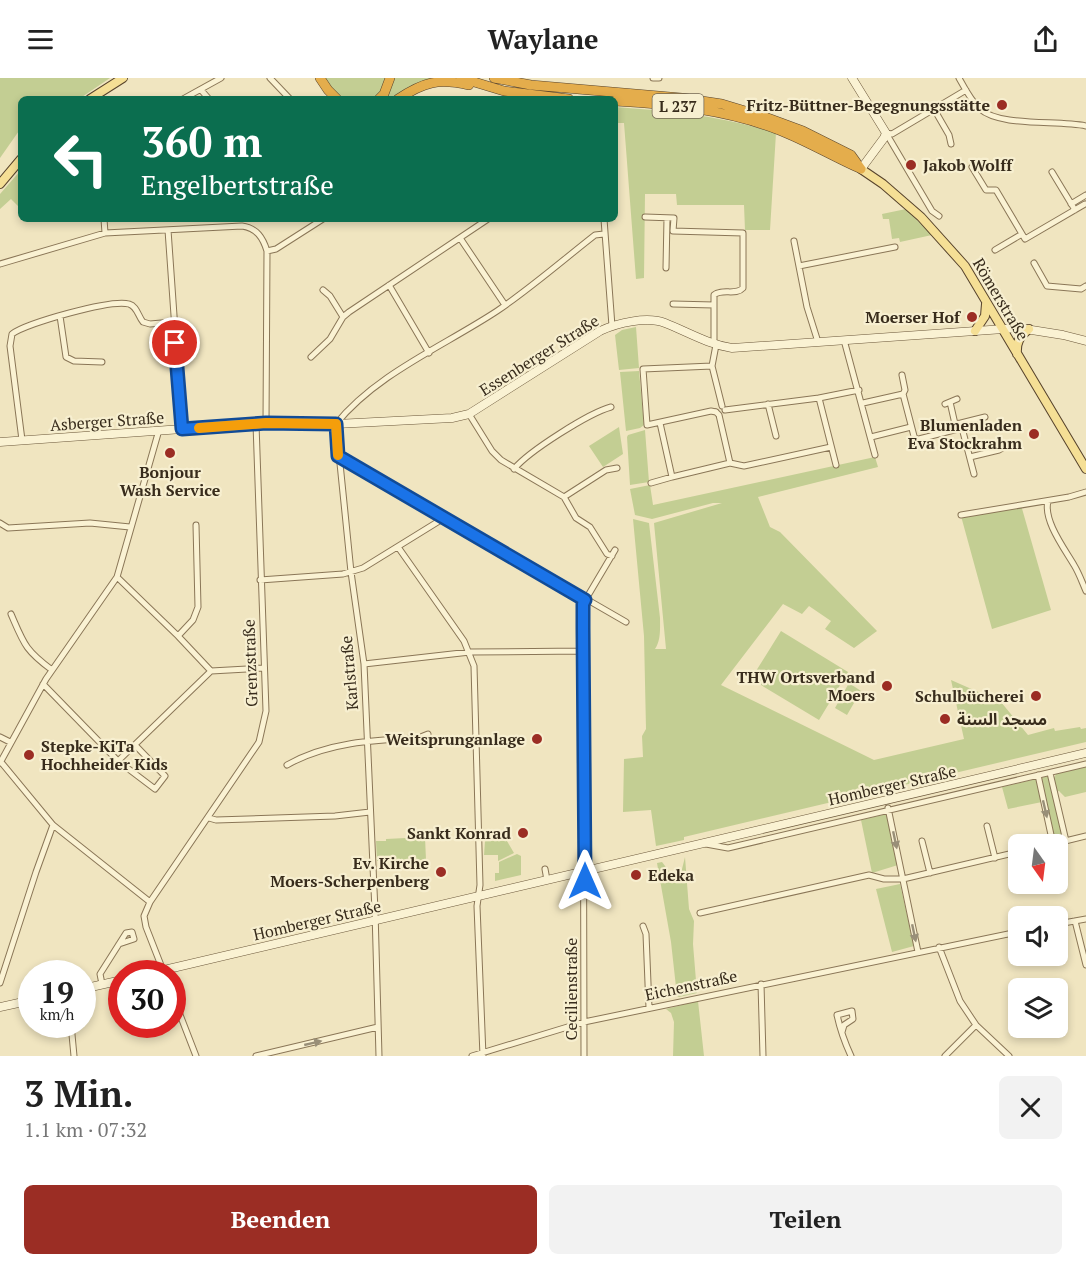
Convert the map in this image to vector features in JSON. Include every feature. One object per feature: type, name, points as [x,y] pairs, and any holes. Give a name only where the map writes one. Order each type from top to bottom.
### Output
[{"type":"highway","points":[[319,78],[329,96]]},
{"type":"highway","points":[[319,78],[334,96]]},
{"type":"highway","points":[[382,96],[390,78]]},
{"type":"highway","name":"L 237","points":[[461,78],[682,98],[744,110],[786,124],[836,147],[850,155],[861,169]]},
{"type":"highway","points":[[534,78],[563,88]]},
{"type":"highway","points":[[403,96],[431,82],[455,82],[478,88],[491,82]]},
{"type":"highway","name":"L 237","points":[[491,82],[524,94],[542,96]]},
{"type":"highway","name":"L 237","points":[[618,101],[682,107],[743,118],[781,131],[861,169]]},
{"type":"main road","points":[[95,96],[123,78]]},
{"type":"main road","points":[[0,184],[18,163]]},
{"type":"main road","name":"Römerstraße","points":[[861,169],[900,198],[941,238],[966,268],[1086,469]]},
{"type":"main road","points":[[975,331],[985,316],[986,303]]},
{"type":"main road","points":[[1017,354],[1018,340],[1029,329]]},
{"type":"street","points":[[189,96],[221,78]]},
{"type":"street","points":[[270,78],[287,96]]},
{"type":"street","points":[[653,78],[659,78]]},
{"type":"street","points":[[852,78],[932,211],[939,216]]},
{"type":"street","points":[[959,78],[979,109],[994,117],[1086,126]]},
{"type":"street","points":[[201,90],[206,96]]},
{"type":"street","points":[[885,133],[892,134],[966,90]]},
{"type":"street","points":[[934,109],[949,135],[951,144]]},
{"type":"street","points":[[861,169],[884,138],[885,133]]},
{"type":"street","points":[[972,167],[986,190],[996,190],[1024,237]]},
{"type":"street","points":[[1052,172],[1075,210]]},
{"type":"street","points":[[995,250],[1086,205],[1084,196],[1071,204]]},
{"type":"street","points":[[645,217],[667,218],[670,231],[666,268]]},
{"type":"street","points":[[104,222],[105,233]]},
{"type":"street","points":[[267,251],[276,249],[318,222]]},
{"type":"street","points":[[310,357],[330,339],[343,317],[484,222]]},
{"type":"street","points":[[604,222],[612,326]]},
{"type":"street","points":[[0,264],[105,233],[249,227],[260,236],[267,251],[266,423]]},
{"type":"street","points":[[168,230],[182,429]]},
{"type":"street","points":[[670,231],[743,233],[743,288],[738,292],[716,293],[714,304],[715,345],[712,366],[723,408]]},
{"type":"street","points":[[336,424],[349,408],[377,385],[505,305],[596,235],[604,234]]},
{"type":"street","points":[[460,238],[505,305]]},
{"type":"street","points":[[794,241],[818,342]]},
{"type":"street","points":[[799,266],[895,246]]},
{"type":"street","points":[[1034,263],[1047,286],[1081,289],[1086,286]]},
{"type":"street","points":[[389,285],[429,353]]},
{"type":"street","points":[[323,290],[330,296],[343,317]]},
{"type":"street","points":[[22,440],[10,346],[12,334],[95,305],[128,303],[136,309],[143,322],[150,324],[173,322]]},
{"type":"street","points":[[674,304],[714,304]]},
{"type":"street","points":[[60,316],[66,357],[74,361],[102,362]]},
{"type":"street","name":"Essenberger Straße","points":[[254,424],[336,424],[452,418],[469,414],[600,331],[612,326],[636,322],[660,321],[715,345],[744,348],[1001,329],[1029,329],[1086,341]]},
{"type":"street","points":[[844,340],[875,455]]},
{"type":"street","points":[[712,366],[644,369],[647,425],[711,411],[717,414],[730,463]]},
{"type":"street","points":[[902,375],[905,390],[903,394],[915,440],[985,417]]},
{"type":"street","points":[[717,414],[723,408],[819,398],[859,390]]},
{"type":"street","points":[[862,404],[903,394]]},
{"type":"street","points":[[819,398],[836,465]]},
{"type":"street","points":[[957,399],[947,403],[956,424],[962,425]]},
{"type":"street","points":[[768,404],[776,436]]},
{"type":"street","points":[[514,469],[530,454],[598,411],[611,407]]},
{"type":"street","points":[[469,414],[492,451],[501,460],[564,497],[576,518],[590,527],[607,554],[613,553],[585,600]]},
{"type":"street","points":[[660,423],[672,477]]},
{"type":"street","name":"Asberger Straße","points":[[0,442],[254,424]]},
{"type":"street","name":"Grenzstraße","points":[[159,960],[144,916],[150,902],[259,742],[266,711],[254,424]]},
{"type":"street","name":"Karlstraße","points":[[336,424],[351,572],[364,664],[375,921],[378,1056]]},
{"type":"street","points":[[962,425],[974,474]]},
{"type":"street","points":[[871,437],[911,427]]},
{"type":"street","points":[[150,902],[53,825],[0,762],[43,684],[117,577],[159,430]]},
{"type":"street","points":[[970,457],[999,450],[1011,443]]},
{"type":"street","points":[[651,483],[730,463],[744,466],[831,447]]},
{"type":"street","points":[[338,456],[626,622]]},
{"type":"street","points":[[564,497],[606,470],[617,468]]},
{"type":"street","points":[[961,515],[1048,501],[1086,492]]},
{"type":"street","points":[[1048,501],[1046,511],[1086,591]]},
{"type":"street","points":[[260,580],[351,572],[363,568],[444,518]]},
{"type":"street","points":[[0,523],[8,528],[76,523],[104,523],[130,527]]},
{"type":"street","points":[[178,636],[193,620],[198,607],[196,525]]},
{"type":"street","points":[[398,547],[470,652],[474,666],[480,885],[477,906],[483,1054]]},
{"type":"street","points":[[117,577],[211,671]]},
{"type":"street","name":"Cecilienstraße","points":[[584,1056],[583,604],[585,600]]},
{"type":"street","points":[[11,614],[22,641],[30,653],[52,670]]},
{"type":"street","points":[[364,664],[470,652],[583,651]]},
{"type":"street","points":[[118,761],[211,671],[263,668]]},
{"type":"street","points":[[43,684],[118,761],[152,789],[157,788],[165,776],[135,745]]},
{"type":"street","points":[[287,765],[300,758],[368,740],[418,738],[428,734]]},
{"type":"street","points":[[0,737],[10,742]]},
{"type":"street","name":"Homberger Straße","points":[[186,967],[1086,753]]},
{"type":"street","name":"Homberger Straße","points":[[704,843],[728,848],[1086,764]]},
{"type":"street","points":[[1050,772],[1064,834]]},
{"type":"street","points":[[1038,775],[1050,834]]},
{"type":"street","points":[[887,801],[918,952]]},
{"type":"street","points":[[209,818],[216,820],[335,816],[370,812]]},
{"type":"street","points":[[0,983],[53,825]]},
{"type":"street","points":[[987,826],[994,858]]},
{"type":"street","points":[[1068,840],[1086,836]]},
{"type":"street","points":[[922,841],[930,873]]},
{"type":"street","points":[[700,913],[870,875],[884,879],[903,879],[1008,854]]},
{"type":"street","points":[[545,869],[548,880]]},
{"type":"street","points":[[1068,922],[1086,919]]},
{"type":"street","points":[[1075,921],[1086,964]]},
{"type":"street","points":[[642,926],[646,934],[649,1008]]},
{"type":"street","name":"Eichenstraße","points":[[472,1056],[584,1022],[1008,934]]},
{"type":"street","points":[[102,984],[100,974],[119,944]]},
{"type":"street","points":[[939,947],[956,994],[976,1025],[1009,1056]]},
{"type":"street","points":[[96,986],[108,983]]},
{"type":"street","points":[[761,984],[763,1056]]},
{"type":"street","points":[[0,1007],[18,1003]]},
{"type":"street","points":[[945,1056],[976,1025]]},
{"type":"street","points":[[256,1056],[378,1028]]},
{"type":"street","points":[[186,1030],[196,1056]]},
{"type":"street","points":[[842,1032],[851,1056]]},
{"type":"street","points":[[72,1038],[74,1056]]},
{"type":"green space","points":[[0,78],[110,78],[83,96],[18,96],[18,132],[0,158]]},
{"type":"green space","points":[[325,78],[386,78],[376,96],[340,96]]},
{"type":"green space","points":[[393,78],[435,78],[401,96],[384,96]]},
{"type":"green space","points":[[618,107],[696,115],[736,122],[776,133],[770,230],[745,230],[744,205],[677,205],[676,194],[645,194],[644,278],[636,279],[624,123],[618,123]]},
{"type":"green space","points":[[18,173],[18,206],[11,199],[0,209],[0,194]]},
{"type":"green space","points":[[906,209],[932,235],[900,242],[899,238],[892,239],[889,219],[883,219],[882,214]]},
{"type":"green space","points":[[636,327],[639,368],[619,370],[615,335],[622,330]]},
{"type":"green space","points":[[639,371],[644,425],[626,431],[620,372]]},
{"type":"green space","points":[[619,427],[623,454],[603,467],[589,446]]},
{"type":"green space","points":[[645,430],[649,482],[630,485],[627,437]]},
{"type":"green space","points":[[875,457],[878,467],[758,497],[770,527],[780,532],[877,631],[854,648],[825,629],[831,621],[809,606],[802,614],[783,604],[721,685],[874,760],[964,739],[951,680],[1001,702],[1028,735],[1054,728],[1055,731],[1080,727],[1081,729],[1086,728],[1086,742],[684,837],[684,840],[656,846],[651,810],[623,812],[624,759],[643,757],[642,736],[646,729],[644,636],[633,519],[649,523],[660,618],[659,638],[655,649],[666,649],[654,523],[722,503],[713,503],[652,519],[635,515],[630,489],[650,485],[653,505]]},
{"type":"green space","points":[[1021,505],[1051,610],[992,629],[961,516]]},
{"type":"green space","points":[[781,631],[848,672],[819,720],[751,679]]},
{"type":"green space","points":[[849,683],[861,691],[847,715],[835,708]]},
{"type":"green space","points":[[1086,767],[1086,792],[1065,797],[1059,791],[1056,792],[1054,778],[1056,774]]},
{"type":"green space","points":[[1048,776],[1063,834],[1053,834],[1041,778]]},
{"type":"green space","points":[[1036,779],[1042,802],[1008,809],[1002,787]]},
{"type":"green space","points":[[887,814],[898,865],[872,873],[861,820]]},
{"type":"green space","points":[[425,837],[426,860],[377,861],[376,841]]},
{"type":"green space","points":[[485,841],[507,841],[514,853],[498,861],[498,855],[484,855]]},
{"type":"green space","points":[[517,854],[521,856],[521,875],[495,881],[495,873],[499,873],[499,862]]},
{"type":"green space","points":[[685,857],[689,909],[694,921],[693,944],[697,993],[679,997],[677,996],[671,942],[657,863],[662,862],[672,875],[681,873]]},
{"type":"green space","points":[[900,884],[914,946],[892,952],[876,889]]},
{"type":"green space","points":[[698,1001],[704,1056],[673,1056],[674,1022],[671,1013],[666,1009]]},
{"type":"slow traffic","points":[[199,428],[266,423],[336,424],[338,455]]},
{"type":"place","name":"Fritz-Büttner-Begegnungsstätte","points":[[1002,105]]},
{"type":"place","name":"Jakob Wolff","points":[[911,165]]},
{"type":"place","name":"Moerser Hof","points":[[972,317]]},
{"type":"place","name":"Blumenladen Eva Stockrahm","points":[[1034,434]]},
{"type":"place","name":"Bonjour Wash Service","points":[[170,453]]},
{"type":"place","name":"THW Ortsverband Moers","points":[[887,686]]},
{"type":"place","name":"Schulbücherei","points":[[1036,696]]},
{"type":"place","name":"مسجد السنة","points":[[945,719]]},
{"type":"place","name":"Weitsprunganlage","points":[[537,739]]},
{"type":"place","name":"Stepke-KiTa Hochheider Kids","points":[[29,755]]},
{"type":"place","name":"Sankt Konrad","points":[[523,833]]},
{"type":"place","name":"Ev. Kirche Moers-Scherpenberg","points":[[441,872]]},
{"type":"place","name":"Edeka","points":[[636,875]]},
{"type":"route","points":[[175,343],[182,429],[266,423],[336,424],[338,456],[585,600],[583,628],[585,881]]}]
